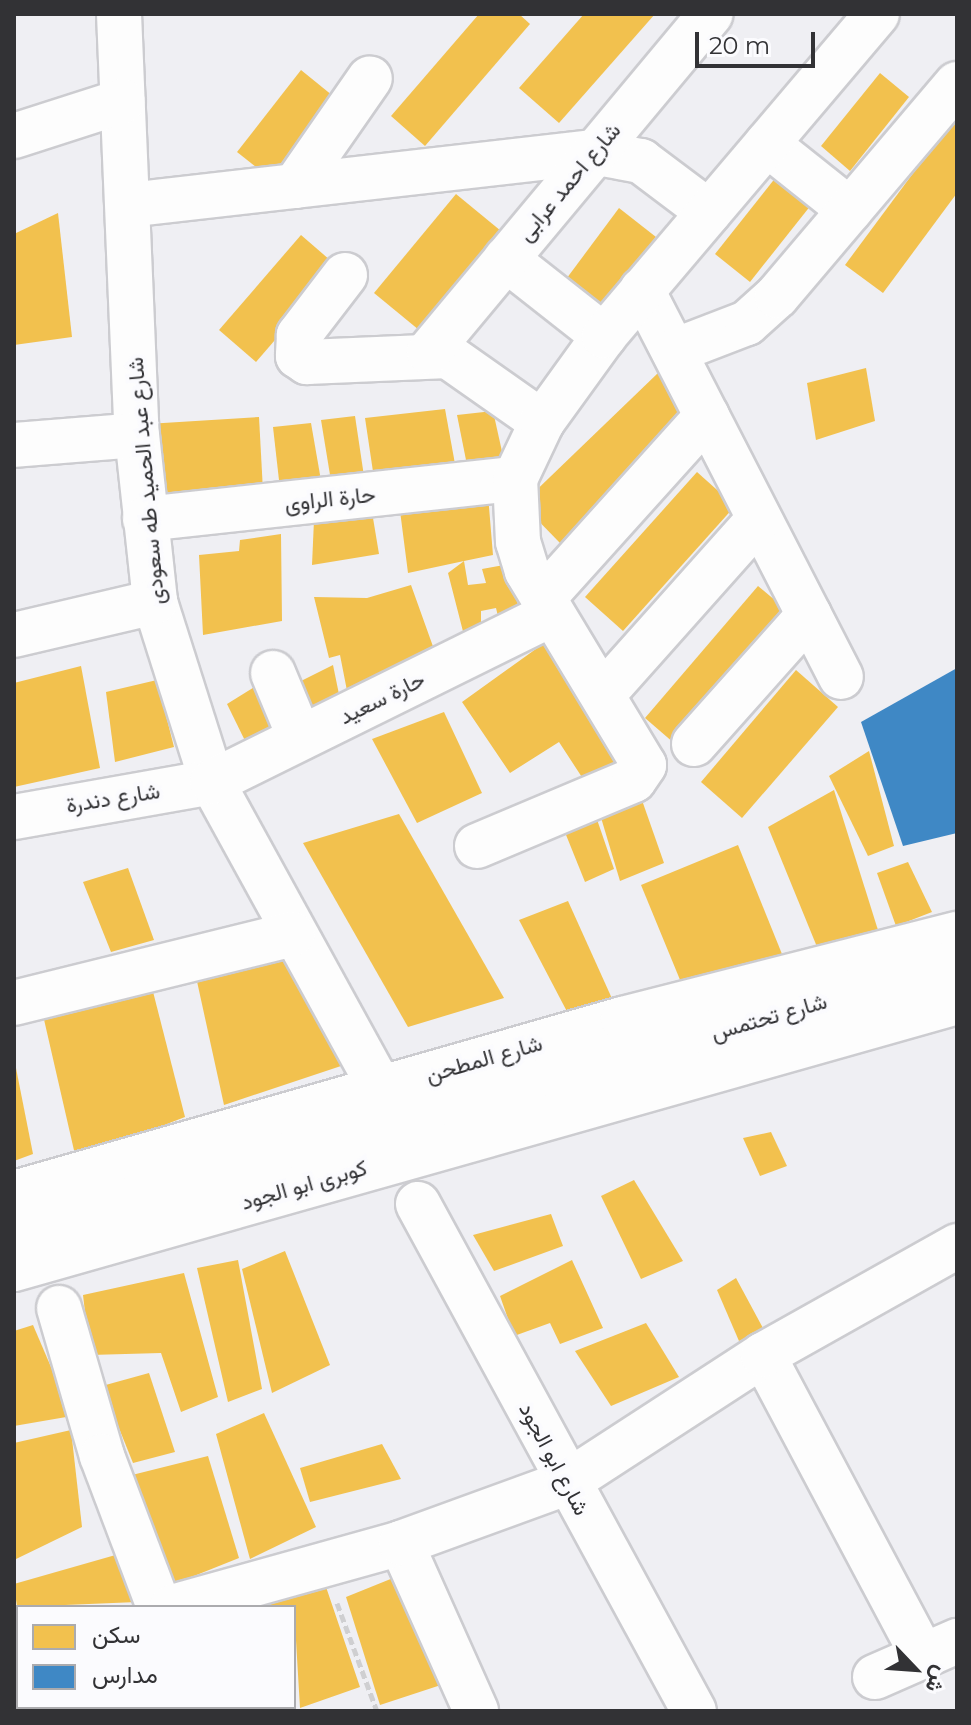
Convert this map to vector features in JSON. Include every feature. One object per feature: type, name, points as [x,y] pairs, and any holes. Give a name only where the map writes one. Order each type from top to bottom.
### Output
[{"type":"street","name":"شارع عبد الحميد طه سعودى","points":[[119,14],[137,435],[155,602],[212,782],[381,1089]]},
{"type":"street","name":"شارع احمد عرابى","points":[[429,352],[592,152],[711,14]]},
{"type":"street","points":[[477,846],[641,774],[643,756],[547,606],[518,542],[515,479],[542,422],[604,336],[877,14]]},
{"type":"street","points":[[295,186],[370,78]]},
{"type":"street","points":[[674,351],[747,323],[850,210],[957,84]]},
{"type":"street","points":[[14,136],[123,101]]},
{"type":"street","points":[[767,144],[850,210]]},
{"type":"street","points":[[128,205],[592,152],[641,161],[709,212]]},
{"type":"street","points":[[506,259],[604,336]]},
{"type":"street","points":[[345,275],[299,335],[298,356],[307,362],[429,352],[464,365],[542,422]]},
{"type":"street","points":[[642,290],[841,677]]},
{"type":"street","points":[[547,606],[707,416]]},
{"type":"street","points":[[14,445],[137,435]]},
{"type":"street","name":"حارة الراوى","points":[[145,519],[515,479]]},
{"type":"street","points":[[603,694],[759,519]]},
{"type":"street","points":[[14,635],[155,602]]},
{"type":"street","name":"حارة سعيد","points":[[212,782],[547,606]]},
{"type":"street","points":[[694,744],[809,615]]},
{"type":"street","points":[[273,673],[300,738]]},
{"type":"street","name":"شارع دندرة","points":[[14,817],[212,782]]},
{"type":"street","points":[[14,1003],[293,934]]},
{"type":"street","name":"شارع المطحن","points":[[14,1193],[381,1089],[957,934]]},
{"type":"street","name":"شارع تحتمس","points":[[588,1087],[957,962]]},
{"type":"street","name":"شارع تحتمس","points":[[588,1087],[957,1002]]},
{"type":"street","name":"كوبرى ابو الجود","points":[[14,1233],[588,1087]]},
{"type":"street","name":"كوبرى ابو الجود","points":[[14,1269],[588,1087]]},
{"type":"street","name":"شارع ابو الجود","points":[[418,1204],[566,1483],[694,1711]]},
{"type":"street","points":[[179,1605],[401,1543],[566,1483],[763,1355],[957,1246]]},
{"type":"street","points":[[59,1308],[102,1456],[158,1605]]},
{"type":"street","points":[[763,1355],[940,1648],[875,1677]]},
{"type":"street","points":[[401,1543],[476,1711]]},
{"type":"path","points":[[322,1563],[377,1711]]},
{"type":"building: سكن","points":[[479,14],[519,14],[530,24],[425,146],[391,116]]},
{"type":"building: سكن","points":[[584,14],[655,14],[559,123],[519,88]]},
{"type":"building: سكن","points":[[301,70],[338,100],[274,181],[237,152]]},
{"type":"building: سكن","points":[[880,73],[909,97],[850,171],[821,146]]},
{"type":"building: سكن","points":[[957,114],[957,193],[883,293],[845,265]]},
{"type":"building: سكن","points":[[784,167],[819,195],[750,282],[715,254]]},
{"type":"building: سكن","points":[[456,194],[501,231],[419,330],[374,293]]},
{"type":"building: سكن","points":[[619,208],[656,237],[596,318],[558,290]]},
{"type":"building: سكن","points":[[58,213],[72,337],[14,345],[14,234]]},
{"type":"building: سكن","points":[[301,235],[338,267],[256,362],[219,330]]},
{"type":"building: سكن","points":[[866,368],[875,421],[816,440],[807,383]]},
{"type":"building: سكن","points":[[658,373],[695,411],[560,543],[522,504]]},
{"type":"building: سكن","points":[[445,409],[457,475],[375,485],[365,418]]},
{"type":"building: سكن","points":[[493,411],[507,474],[470,480],[457,415]]},
{"type":"building: سكن","points":[[355,416],[365,483],[332,487],[321,420]]},
{"type":"building: سكن","points":[[259,417],[263,491],[149,511],[147,424]]},
{"type":"building: سكن","points":[[311,423],[323,492],[281,498],[273,427]]},
{"type":"building: سكن","points":[[697,472],[735,506],[623,631],[585,597]]},
{"type":"building: سكن","points":[[488,495],[493,555],[408,573],[399,503]]},
{"type":"building: سكن","points":[[372,512],[379,554],[312,565],[314,520]]},
{"type":"building: سكن","points":[[281,534],[282,621],[203,635],[199,555],[239,551],[240,540]]},
{"type":"building: سكن","points":[[464,561],[468,585],[486,583],[482,569],[504,565],[524,621],[502,633],[496,608],[481,611],[481,643],[467,647],[448,573]]},
{"type":"building: سكن","points":[[411,585],[440,666],[350,706],[340,655],[329,658],[314,597],[367,598]]},
{"type":"building: سكن","points":[[758,586],[795,617],[682,750],[645,718]]},
{"type":"building: سكن","points":[[547,641],[628,768],[589,788],[559,742],[510,773],[462,702]]},
{"type":"building: سكن","points":[[333,665],[342,709],[304,728],[287,688]]},
{"type":"building: سكن","points":[[81,666],[100,768],[14,787],[14,683]]},
{"type":"building: سكن","points":[[796,670],[838,707],[742,818],[701,782]]},
{"type":"building: سكن","points":[[269,678],[292,730],[252,755],[227,704]]},
{"type":"building: سكن","points":[[157,680],[174,747],[115,762],[106,692]]},
{"type":"building: سكن","points":[[444,712],[482,793],[417,823],[372,739]]},
{"type":"building: سكن","points":[[869,751],[894,846],[868,856],[829,776]]},
{"type":"building: سكن","points":[[637,786],[664,863],[620,881],[596,801]]},
{"type":"building: سكن","points":[[834,790],[883,946],[824,964],[768,827]]},
{"type":"building: سكن","points":[[591,802],[614,869],[585,882],[558,815]]},
{"type":"building: سكن","points":[[399,814],[504,998],[408,1027],[303,843]]},
{"type":"building: سكن","points":[[738,845],[784,959],[685,992],[641,885]]},
{"type":"building: سكن","points":[[908,862],[932,912],[896,926],[877,873]]},
{"type":"building: سكن","points":[[128,868],[154,940],[111,952],[83,882]]},
{"type":"building: سكن","points":[[568,901],[614,1003],[573,1023],[519,920]]},
{"type":"building: سكن","points":[[289,936],[341,1066],[224,1105],[193,963]]},
{"type":"building: سكن","points":[[149,976],[185,1117],[76,1159],[40,1002]]},
{"type":"building: سكن","points":[[14,1064],[33,1154],[14,1161]]},
{"type":"building: سكن","points":[[771,1132],[787,1166],[760,1176],[743,1138]]},
{"type":"building: سكن","points":[[634,1180],[683,1261],[641,1279],[601,1196]]},
{"type":"building: سكن","points":[[551,1214],[563,1246],[494,1271],[473,1235]]},
{"type":"building: سكن","points":[[285,1251],[330,1365],[272,1393],[242,1269]]},
{"type":"building: سكن","points":[[238,1260],[262,1389],[228,1402],[197,1268]]},
{"type":"building: سكن","points":[[572,1260],[603,1328],[560,1344],[550,1323],[514,1336],[500,1296]]},
{"type":"building: سكن","points":[[184,1273],[218,1397],[181,1412],[161,1353],[90,1355],[83,1295]]},
{"type":"building: سكن","points":[[736,1278],[764,1330],[739,1341],[717,1290]]},
{"type":"building: سكن","points":[[646,1323],[679,1377],[611,1406],[575,1351]]},
{"type":"building: سكن","points":[[33,1325],[72,1416],[14,1426],[14,1331]]},
{"type":"building: سكن","points":[[149,1373],[175,1452],[133,1463],[102,1386]]},
{"type":"building: سكن","points":[[264,1413],[316,1527],[250,1559],[216,1434]]},
{"type":"building: سكن","points":[[71,1430],[82,1527],[14,1560],[14,1443]]},
{"type":"building: سكن","points":[[382,1444],[401,1479],[310,1502],[300,1468]]},
{"type":"building: سكن","points":[[208,1456],[239,1558],[169,1586],[132,1475]]},
{"type":"building: سكن","points":[[119,1554],[137,1602],[17,1605],[14,1584]]},
{"type":"building: سكن","points":[[403,1574],[447,1683],[380,1705],[346,1597]]},
{"type":"building: سكن","points":[[324,1581],[360,1687],[300,1708],[296,1605],[266,1605],[264,1596]]},
{"type":"building: سكن","points":[[39,1709],[123,1711],[40,1711]]},
{"type":"building: سكن","points":[[132,1709],[286,1711],[132,1711]]},
{"type":"building: مدارس","points":[[957,668],[957,833],[903,846],[861,722]]}]
